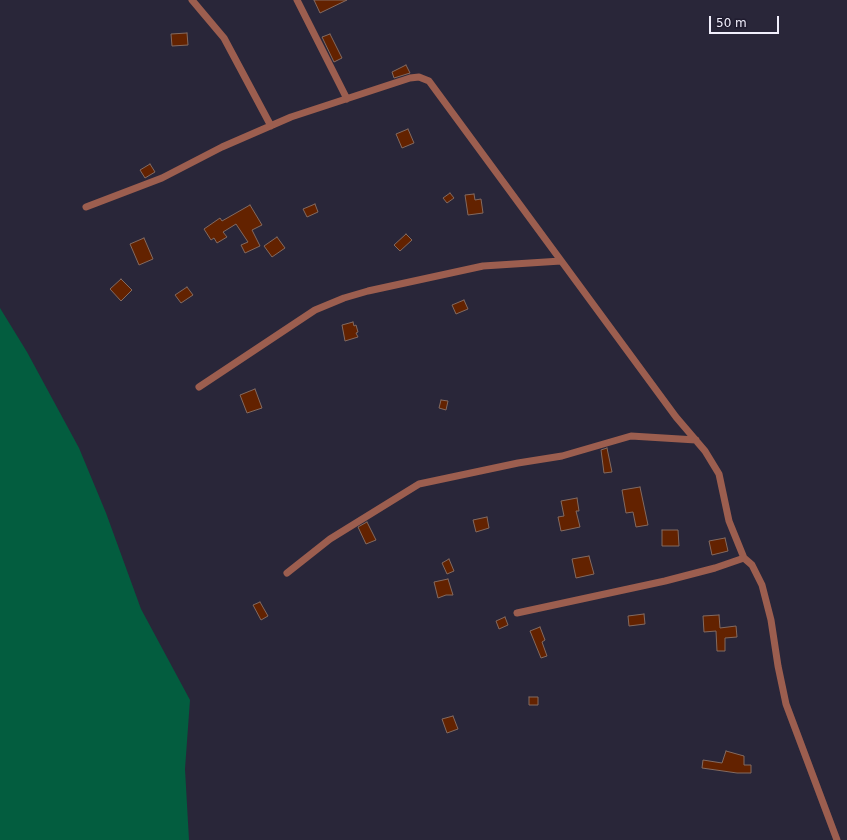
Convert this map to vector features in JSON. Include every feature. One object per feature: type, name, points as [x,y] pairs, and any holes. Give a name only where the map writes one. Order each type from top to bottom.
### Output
[{"type":"street","points":[[192,0],[224,38],[271,126]]},
{"type":"street","points":[[297,0],[347,99]]},
{"type":"street","points":[[86,207],[162,178],[222,147],[291,117],[410,78],[419,77],[428,81],[676,416],[705,451],[719,474],[729,521],[744,558],[752,565],[762,585],[771,620],[786,704],[837,840]]},
{"type":"street","points":[[199,387],[315,310],[344,298],[441,274],[483,266],[561,261]]},
{"type":"street","points":[[287,573],[330,539],[419,484],[518,463],[562,456],[631,436],[696,440]]},
{"type":"street","points":[[517,613],[665,581],[715,568],[744,558]]},
{"type":"green space","points":[[0,308],[27,352],[79,448],[106,513],[141,609],[190,700],[185,769],[189,840],[0,840]]},
{"type":"building","points":[[314,0],[347,0],[320,13]]},
{"type":"building","points":[[187,33],[188,45],[172,46],[171,34]]},
{"type":"building","points":[[330,34],[342,58],[334,62],[322,37]]},
{"type":"building","points":[[406,65],[410,73],[394,78],[392,72]]},
{"type":"building","points":[[408,129],[414,143],[402,148],[396,134]]},
{"type":"building","points":[[150,164],[155,172],[145,178],[140,170]]},
{"type":"building","points":[[450,193],[454,198],[447,203],[443,198]]},
{"type":"building","points":[[474,194],[475,200],[481,199],[483,213],[468,215],[465,195]]},
{"type":"building","points":[[315,204],[318,212],[307,217],[303,209]]},
{"type":"building","points":[[250,205],[262,225],[252,230],[260,246],[245,253],[241,245],[248,242],[236,224],[223,232],[227,237],[217,243],[214,238],[211,240],[204,229],[220,218],[222,221]]},
{"type":"building","points":[[406,234],[412,240],[400,251],[394,245]]},
{"type":"building","points":[[277,237],[285,248],[272,257],[264,246]]},
{"type":"building","points":[[144,238],[153,259],[139,265],[130,244]]},
{"type":"building","points":[[121,279],[132,290],[121,301],[110,289]]},
{"type":"building","points":[[187,287],[193,295],[181,303],[175,295]]},
{"type":"building","points":[[464,300],[468,309],[456,314],[452,305]]},
{"type":"building","points":[[353,322],[354,326],[356,325],[358,332],[356,333],[358,337],[345,341],[342,325]]},
{"type":"building","points":[[255,389],[262,408],[247,413],[240,395]]},
{"type":"building","points":[[441,400],[448,401],[446,410],[439,408]]},
{"type":"building","points":[[607,448],[612,472],[604,473],[601,450]]},
{"type":"building","points":[[640,487],[648,525],[636,527],[633,512],[626,513],[622,490]]},
{"type":"building","points":[[577,498],[579,511],[576,511],[580,527],[561,531],[558,517],[564,516],[561,501]]},
{"type":"building","points":[[487,517],[489,528],[476,532],[473,520]]},
{"type":"building","points":[[367,522],[376,540],[366,544],[358,527]]},
{"type":"building","points":[[662,530],[678,530],[679,546],[662,546]]},
{"type":"building","points":[[725,538],[728,551],[712,555],[709,541]]},
{"type":"building","points":[[589,556],[594,574],[576,578],[572,559]]},
{"type":"building","points":[[449,559],[454,571],[447,574],[442,563]]},
{"type":"building","points":[[448,579],[453,595],[446,595],[438,598],[434,582]]},
{"type":"building","points":[[260,602],[268,616],[261,620],[253,605]]},
{"type":"building","points":[[644,614],[645,624],[629,626],[628,616]]},
{"type":"building","points":[[719,615],[720,628],[736,626],[737,637],[725,638],[725,651],[717,651],[716,631],[704,632],[703,616]]},
{"type":"building","points":[[505,617],[508,625],[499,629],[496,621]]},
{"type":"building","points":[[540,627],[545,640],[542,642],[547,656],[541,658],[530,631]]},
{"type":"building","points":[[529,697],[538,697],[538,705],[529,705]]},
{"type":"building","points":[[453,716],[458,729],[447,733],[442,719]]},
{"type":"building","points":[[726,751],[744,756],[744,765],[751,765],[751,773],[737,773],[702,768],[703,760],[722,763]]}]
